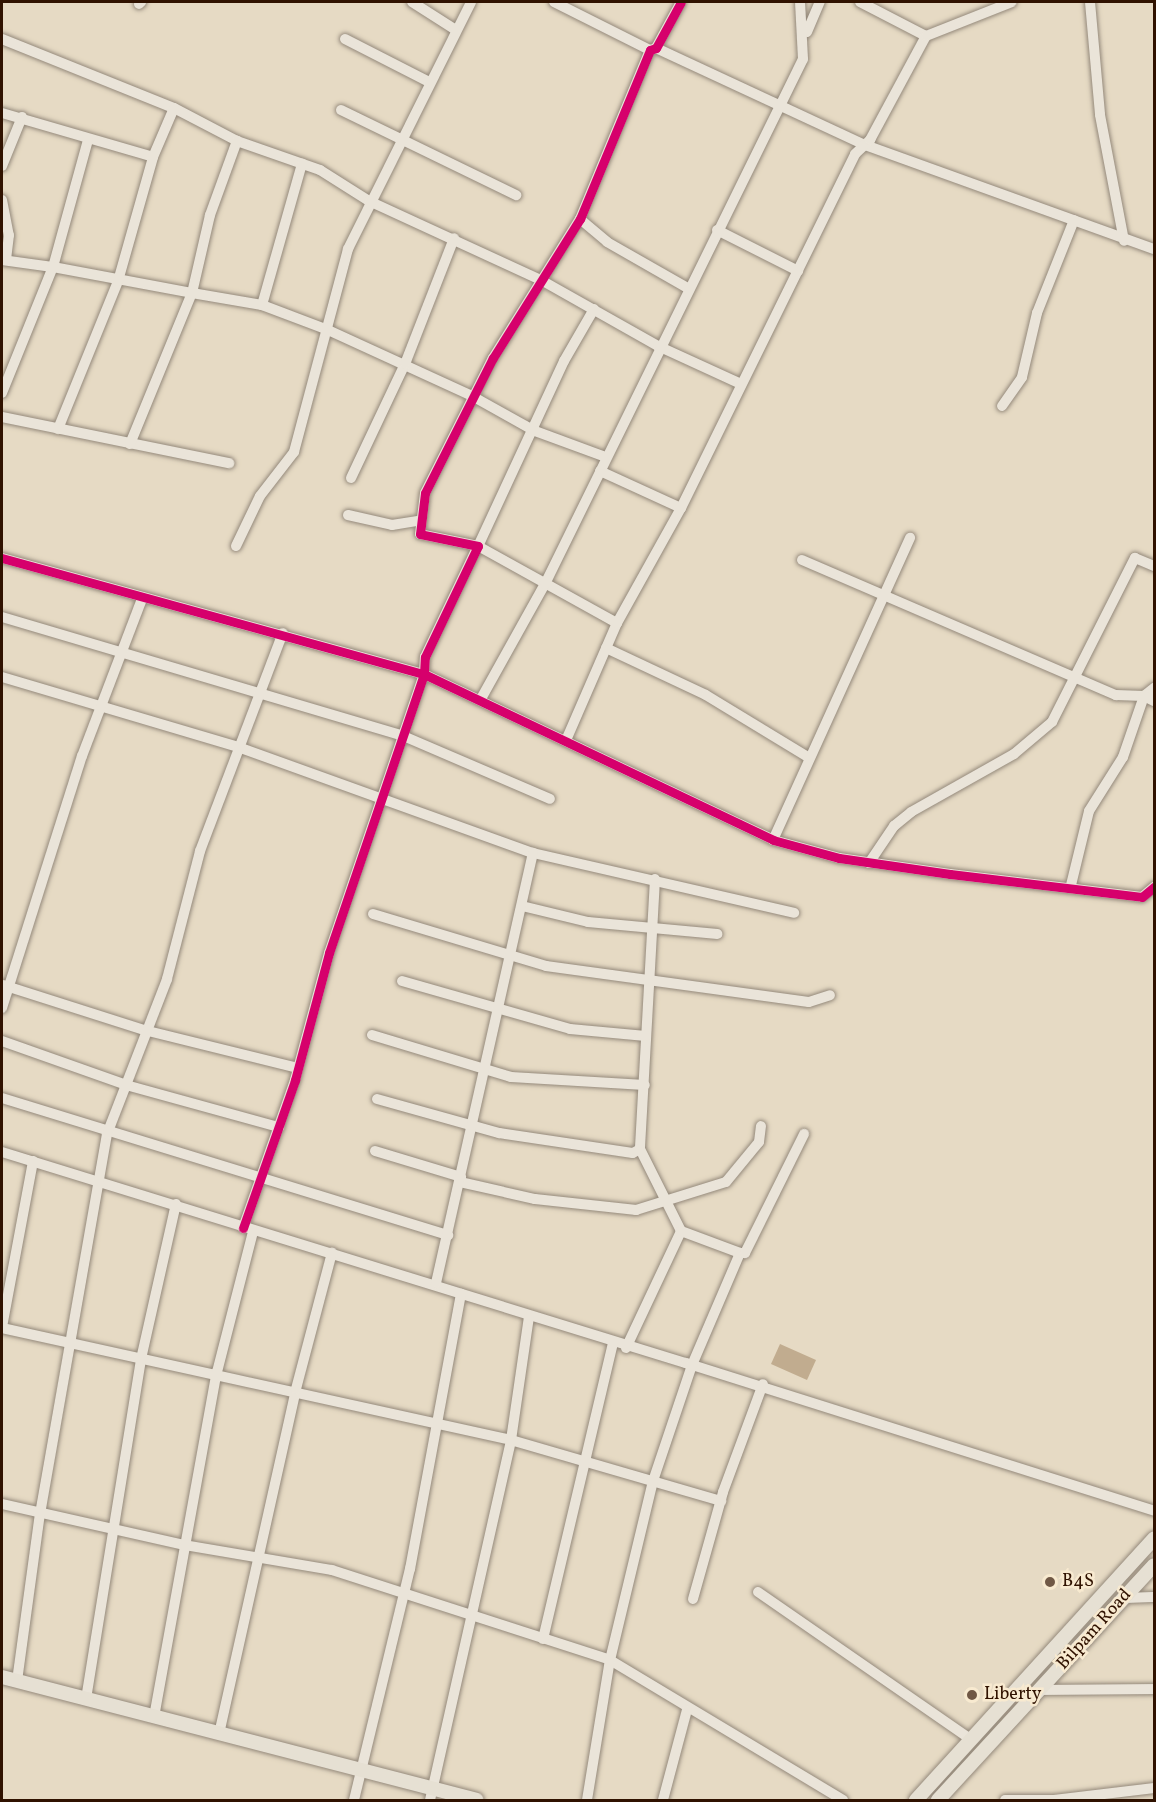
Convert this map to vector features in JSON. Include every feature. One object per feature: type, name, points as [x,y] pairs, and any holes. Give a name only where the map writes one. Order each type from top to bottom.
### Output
[{"type":"main road","points":[[916,1800],[1155,1538]]},
{"type":"main road","name":"Bilpam Road","points":[[938,1800],[1155,1565]]},
{"type":"main road","points":[[2,1677],[219,1734],[431,1795],[476,1800]]},
{"type":"street","points":[[412,2],[456,30]]},
{"type":"street","points":[[236,546],[260,496],[294,452],[348,249],[369,201],[471,2]]},
{"type":"street","points":[[369,201],[471,2]]},
{"type":"street","points":[[554,2],[865,145],[1074,220],[1124,241],[1155,249]]},
{"type":"street","points":[[616,623],[478,546],[420,534],[418,521],[425,493],[472,396],[580,219],[653,49],[681,2]]},
{"type":"street","points":[[482,697],[544,584],[600,471],[603,456],[803,59],[800,2]]},
{"type":"street","points":[[803,40],[820,2]]},
{"type":"street","points":[[860,2],[926,36]]},
{"type":"street","points":[[567,738],[616,623],[681,508],[798,271],[926,36],[1012,2]]},
{"type":"street","points":[[1090,2],[1100,115],[1124,241]]},
{"type":"street","points":[[2,39],[174,108],[237,141],[303,164],[369,201],[454,238],[541,280],[658,346],[741,384]]},
{"type":"street","points":[[345,39],[429,82]]},
{"type":"street","points":[[58,429],[117,281],[153,157],[174,108]]},
{"type":"street","points":[[341,110],[399,142],[516,195]]},
{"type":"street","points":[[2,113],[22,117],[87,140],[153,157]]},
{"type":"street","points":[[2,166],[22,117]]},
{"type":"street","points":[[2,393],[53,267],[87,140]]},
{"type":"street","points":[[130,444],[192,293],[210,215],[237,141]]},
{"type":"street","points":[[262,305],[303,164]]},
{"type":"street","points":[[2,200],[8,210],[4,260],[262,305],[328,330],[405,364],[472,396],[534,431],[603,456]]},
{"type":"street","points":[[580,219],[607,242],[686,287]]},
{"type":"street","points":[[1002,406],[1022,377],[1037,313],[1074,220]]},
{"type":"street","points":[[717,230],[798,271]]},
{"type":"street","points":[[351,478],[405,364],[454,238]]},
{"type":"street","points":[[154,1717],[217,1372],[259,1181],[279,1127],[401,735],[424,674],[435,630],[534,431],[564,361],[594,309]]},
{"type":"street","points":[[2,417],[229,463]]},
{"type":"street","points":[[600,471],[681,508]]},
{"type":"street","points":[[348,515],[392,525],[418,521]]},
{"type":"street","points":[[773,840],[808,757],[858,655],[880,594],[910,538]]},
{"type":"street","points":[[2,558],[142,599],[283,633],[424,674],[482,697],[773,840],[868,863],[1071,885],[1142,897],[1155,887]]},
{"type":"street","points":[[868,863],[911,812],[1014,753],[1052,722],[1077,677],[1135,558],[1155,566]]},
{"type":"street","points":[[802,560],[1116,695],[1149,698]]},
{"type":"street","points":[[2,1008],[5,986],[45,864],[142,599]]},
{"type":"street","points":[[2,617],[401,735],[550,799]]},
{"type":"street","points":[[17,1681],[40,1514],[107,1134],[144,1030],[167,979],[200,851],[258,692],[283,633]]},
{"type":"street","points":[[606,648],[706,695],[808,757]]},
{"type":"street","points":[[2,676],[238,747],[382,794],[533,853],[655,879],[794,913]]},
{"type":"street","points":[[1071,885],[1089,811],[1123,757],[1155,687]]},
{"type":"street","points":[[436,1283],[533,853]]},
{"type":"street","points":[[655,879],[650,929],[645,1084],[640,1149],[663,1204],[681,1231],[745,1253],[804,1134]]},
{"type":"street","points":[[522,906],[650,929],[717,934]]},
{"type":"street","points":[[373,914],[546,966],[648,982],[694,983],[809,1002],[830,995]]},
{"type":"street","points":[[402,981],[498,1012],[570,1029],[646,1036]]},
{"type":"street","points":[[5,986],[144,1030],[297,1068]]},
{"type":"street","points":[[372,1035],[511,1077],[645,1084]]},
{"type":"street","points":[[2,1041],[126,1085],[279,1127]]},
{"type":"street","points":[[2,1098],[107,1134],[259,1181],[448,1235]]},
{"type":"street","points":[[377,1099],[473,1126],[633,1153],[640,1149]]},
{"type":"street","points":[[375,1151],[461,1180],[535,1199],[636,1210],[663,1204],[726,1182],[759,1142],[761,1126]]},
{"type":"street","points":[[2,1152],[99,1179],[248,1230],[436,1283],[461,1294],[530,1317],[1155,1511]]},
{"type":"street","points":[[33,1161],[2,1327],[141,1359],[296,1389],[436,1426],[510,1440],[721,1501]]},
{"type":"street","points":[[86,1699],[110,1531],[141,1359],[176,1204]]},
{"type":"street","points":[[543,1639],[582,1460],[621,1345],[681,1231]]},
{"type":"street","points":[[219,1734],[296,1389],[332,1253]]},
{"type":"street","points":[[587,1800],[610,1660],[653,1481],[692,1365],[740,1253]]},
{"type":"street","points":[[354,1800],[410,1569],[461,1294]]},
{"type":"street","points":[[431,1795],[473,1616],[510,1440],[530,1317]]},
{"type":"street","points":[[621,1345],[692,1365]]},
{"type":"street","points":[[693,1599],[721,1501],[763,1384]]},
{"type":"street","points":[[2,1504],[110,1531],[332,1569],[610,1660],[687,1710],[843,1800]]},
{"type":"street","points":[[758,1592],[970,1739]]},
{"type":"street","points":[[1124,1598],[1155,1597]]},
{"type":"street","points":[[1042,1690],[1155,1689]]},
{"type":"street","points":[[663,1800],[687,1710]]},
{"type":"street","points":[[1005,1800],[1053,1800],[1155,1788]]},
{"type":"shaded area","points":[[780,1344],[816,1360],[807,1380],[771,1364]]},
{"type":"cycle path","points":[[243,1228],[295,1080],[329,953],[424,674],[425,657],[478,546],[420,534],[425,493],[493,358],[580,219],[650,50],[656,48],[681,2]]},
{"type":"cycle path","points":[[2,558],[424,674],[773,840],[839,858],[950,874],[1142,897],[1154,887]]},
{"type":"place","name":"B4S","points":[[1050,1582]]},
{"type":"place","name":"Liberty","points":[[972,1695]]}]
